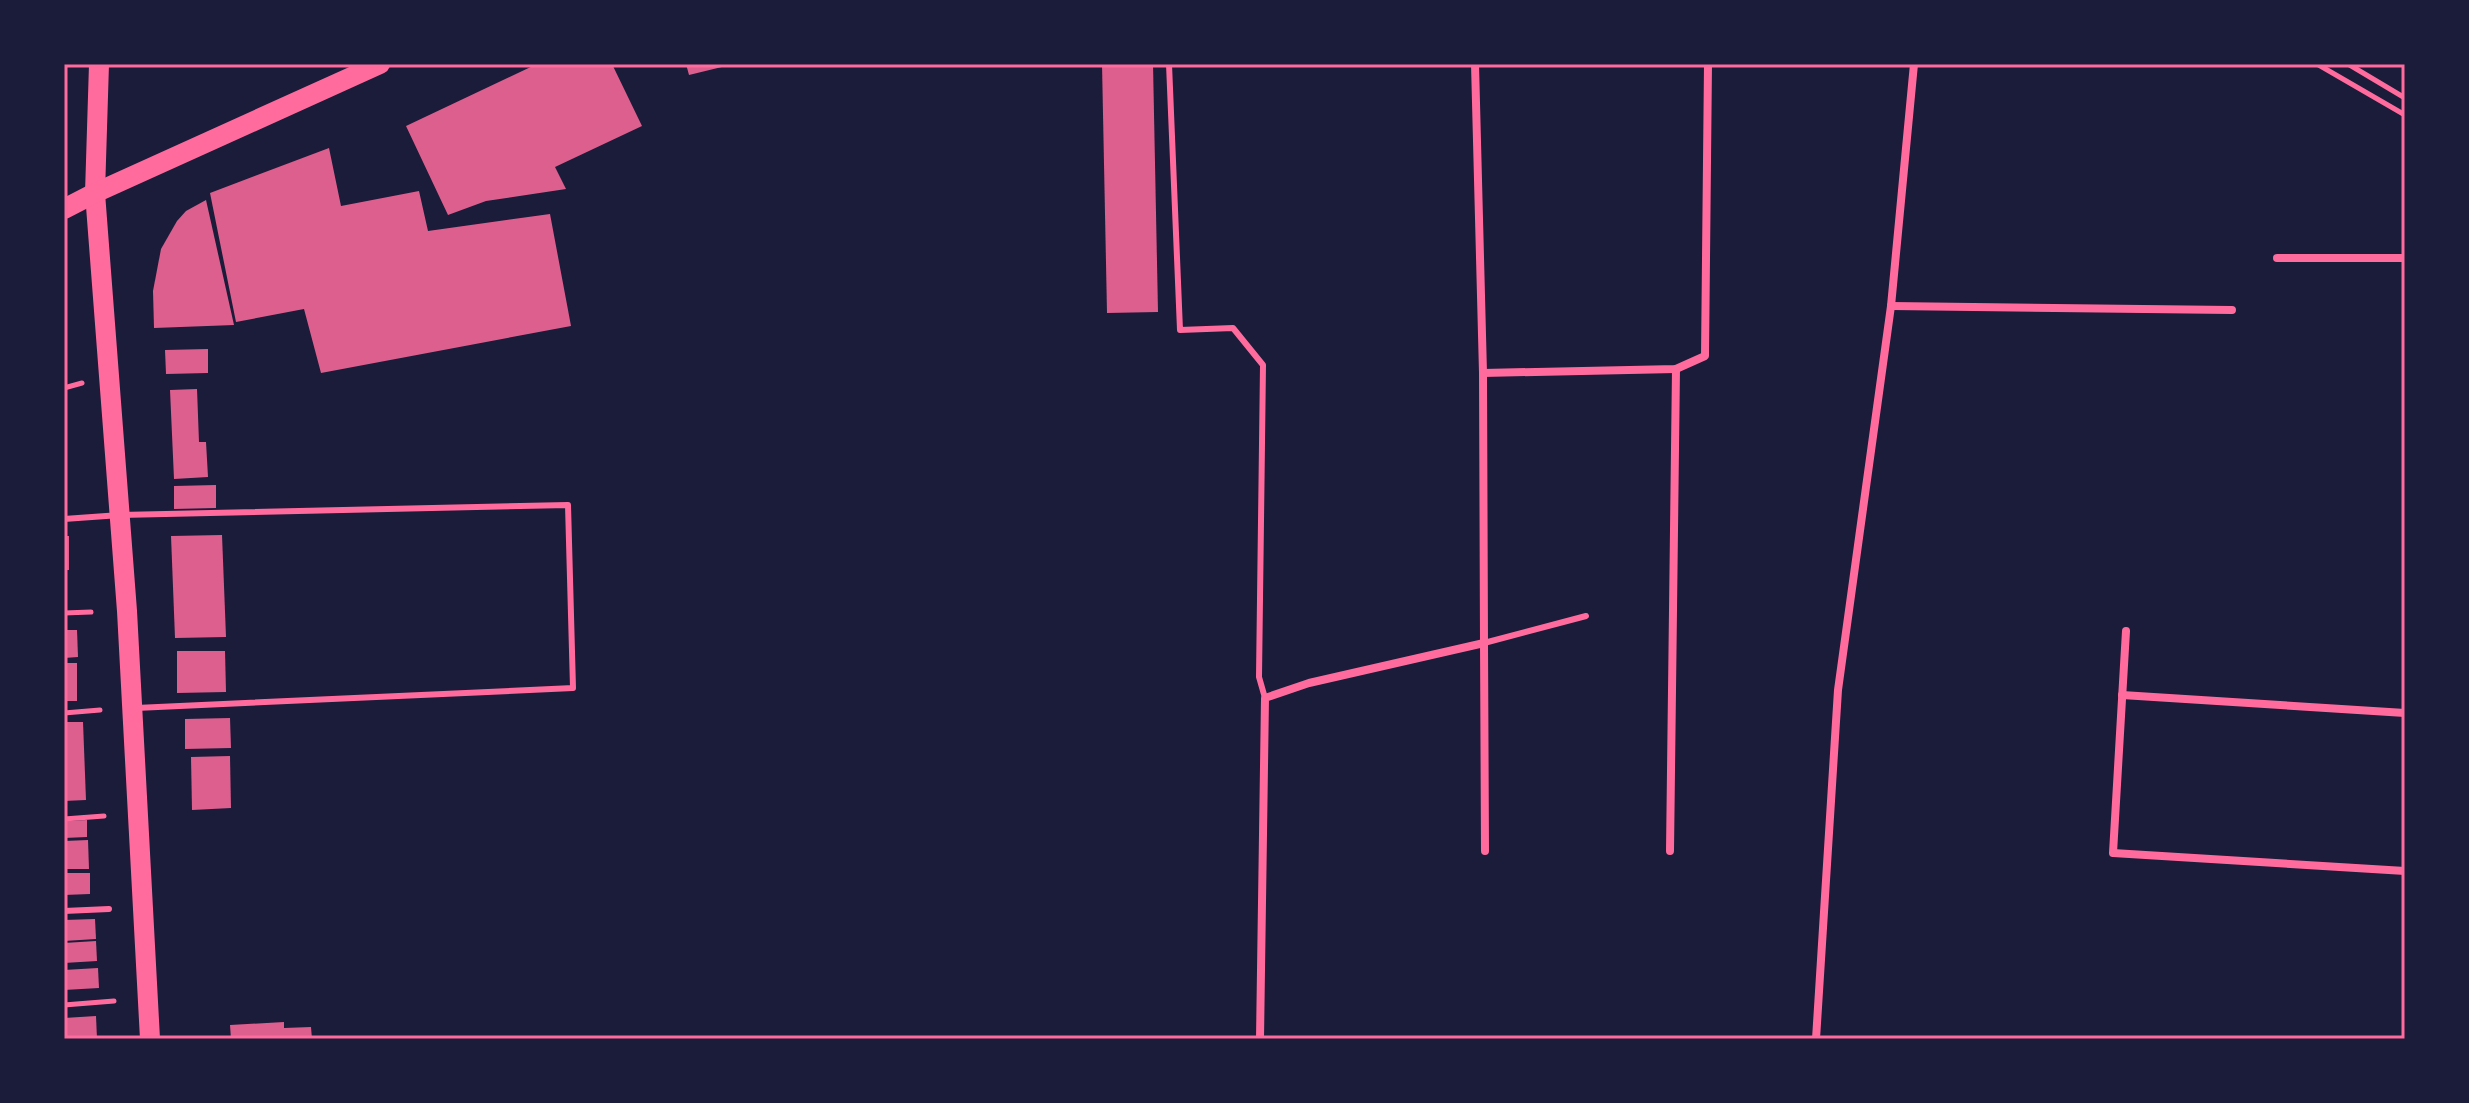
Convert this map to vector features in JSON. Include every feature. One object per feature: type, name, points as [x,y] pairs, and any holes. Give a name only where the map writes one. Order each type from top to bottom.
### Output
[{"type":"main road","points":[[99,64],[95,193],[133,708],[150,1039]]},
{"type":"main road","points":[[64,209],[380,64]]},
{"type":"street","points":[[1475,64],[1483,373],[1485,851]]},
{"type":"street","points":[[1483,373],[1676,369],[1705,356],[1708,64]]},
{"type":"street","points":[[1816,1039],[1838,690],[1891,306],[1914,64]]},
{"type":"street","points":[[2277,258],[2405,258]]},
{"type":"street","points":[[1891,306],[2232,310]]},
{"type":"street","points":[[1670,851],[1676,369]]},
{"type":"street","points":[[2126,631],[2113,853],[2405,871]]},
{"type":"street","points":[[1260,1039],[1265,698],[1309,683],[1484,643]]},
{"type":"street","points":[[2122,695],[2405,713]]},
{"type":"lane","points":[[1169,64],[1180,330],[1233,328],[1263,365],[1259,677],[1265,698]]},
{"type":"lane","points":[[64,519],[120,515],[568,505],[573,688],[133,708]]},
{"type":"lane","points":[[1484,643],[1586,616]]},
{"type":"lane","points":[[64,911],[109,909]]},
{"type":"path","points":[[2317,64],[2405,115]]},
{"type":"path","points":[[2348,64],[2405,98]]},
{"type":"path","points":[[64,388],[83,383]]},
{"type":"path","points":[[64,613],[91,612]]},
{"type":"path","points":[[64,713],[100,710]]},
{"type":"path","points":[[64,819],[104,816]]},
{"type":"path","points":[[64,1005],[114,1001]]},
{"type":"building","points":[[537,64],[612,64],[642,126],[555,167],[566,189],[486,201],[448,215],[406,126]]},
{"type":"building","points":[[686,64],[730,64],[730,65],[689,75]]},
{"type":"building","points":[[1102,64],[1153,64],[1158,312],[1107,313]]},
{"type":"building","points":[[329,148],[341,206],[419,191],[428,231],[550,214],[571,326],[321,373],[304,309],[236,322],[210,193]]},
{"type":"building","points":[[206,200],[234,325],[154,328],[153,291],[161,249],[186,211]]},
{"type":"building","points":[[208,349],[208,373],[166,374],[165,350]]},
{"type":"building","points":[[197,389],[199,442],[206,442],[208,477],[174,479],[170,390]]},
{"type":"building","points":[[216,485],[216,508],[174,509],[174,486]]},
{"type":"building","points":[[222,535],[226,637],[175,638],[171,536]]},
{"type":"building","points":[[64,536],[69,536],[69,570],[64,570]]},
{"type":"building","points":[[64,630],[77,630],[78,657],[64,658]]},
{"type":"building","points":[[177,651],[225,651],[226,692],[177,693]]},
{"type":"building","points":[[64,663],[77,663],[77,701],[64,701]]},
{"type":"building","points":[[230,718],[231,748],[185,749],[185,719]]},
{"type":"building","points":[[64,722],[83,722],[86,800],[64,801]]},
{"type":"building","points":[[230,756],[231,808],[192,810],[191,757]]},
{"type":"building","points":[[87,820],[87,837],[64,838],[64,821]]},
{"type":"building","points":[[88,840],[89,869],[64,869],[64,841]]},
{"type":"building","points":[[64,873],[90,873],[90,894],[64,895]]},
{"type":"building","points":[[95,919],[96,939],[64,941],[64,920]]},
{"type":"building","points":[[96,941],[97,961],[64,963],[64,943]]},
{"type":"building","points":[[98,968],[99,988],[64,990],[64,970]]},
{"type":"building","points":[[96,1016],[97,1039],[64,1039],[64,1018]]},
{"type":"building","points":[[284,1022],[284,1028],[311,1027],[312,1039],[231,1039],[230,1025]]}]
